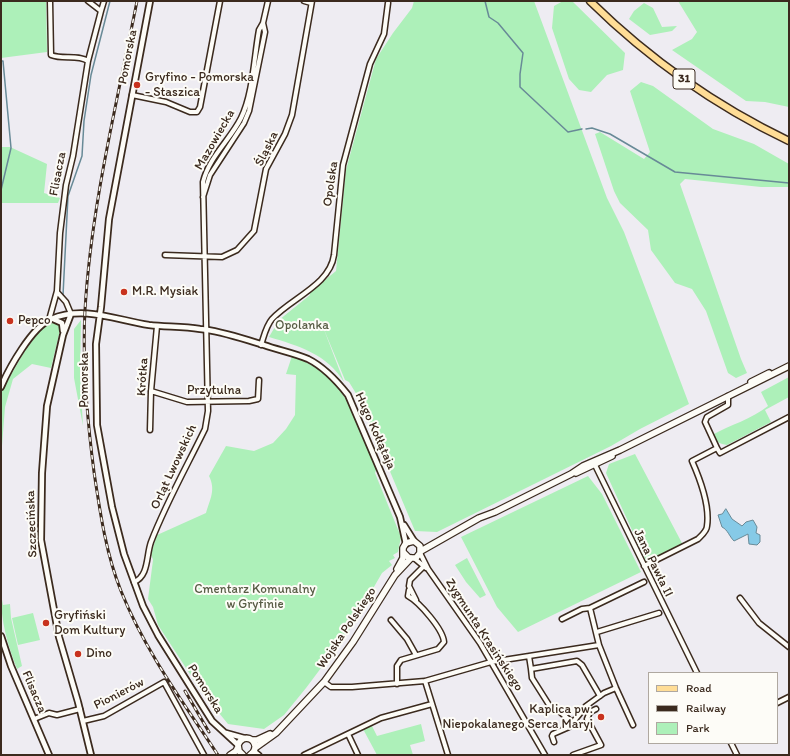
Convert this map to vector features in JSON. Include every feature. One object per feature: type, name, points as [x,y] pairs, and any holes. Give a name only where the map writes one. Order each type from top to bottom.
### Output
[{"type":"main road","name":"31","points":[[590,1],[634,41],[692,84],[740,115],[789,141]]},
{"type":"main road","points":[[440,539],[406,544],[404,553],[412,558],[440,539],[478,522],[495,512],[789,366]]},
{"type":"main road","points":[[416,542],[421,552]]},
{"type":"main road","name":"Wojska Polskiego","points":[[254,753],[324,682],[353,642],[395,575],[404,553]]},
{"type":"main road","name":"Wojska Polskiego","points":[[395,575],[412,558]]},
{"type":"main road","name":"Wojska Polskiego","points":[[252,740],[257,740],[266,736],[281,727]]},
{"type":"main road","points":[[230,755],[236,751],[244,738],[252,740],[254,753]]},
{"type":"main road","points":[[238,746],[243,755],[238,755]]},
{"type":"street","points":[[50,1],[51,55],[57,57],[82,57],[88,61]]},
{"type":"street","points":[[88,1],[101,11]]},
{"type":"street","name":"Flisacza","points":[[1,386],[29,340],[50,319],[57,291],[60,233],[66,185],[73,156],[88,61],[104,1]]},
{"type":"street","name":"Pomorska","points":[[150,1],[111,202],[96,344],[97,425],[112,507],[134,582],[144,606],[158,635],[212,721],[238,746]]},
{"type":"street","points":[[132,95],[166,102],[194,113],[197,112],[200,107],[220,1]]},
{"type":"street","name":"Mazowiecka","points":[[206,329],[204,197],[210,175],[244,123],[249,111],[264,32],[268,1]]},
{"type":"street","points":[[304,1],[312,2]]},
{"type":"street","name":"Śląska","points":[[165,255],[204,257],[222,256],[231,253],[243,245],[254,231],[266,169],[285,134],[292,115],[312,2]]},
{"type":"street","name":"Opolska","points":[[261,344],[272,319],[322,278],[331,267],[334,255],[343,165],[370,64],[384,34],[388,3]]},
{"type":"street","points":[[50,319],[71,314],[66,302],[57,291]]},
{"type":"street","name":"Hugo Kołłątaja","points":[[71,314],[100,314],[127,321],[157,326],[206,329],[308,359],[338,382],[355,409],[403,524],[416,542]]},
{"type":"street","name":"Szczecińska","points":[[71,314],[63,335],[50,388],[46,414],[42,474],[41,539],[58,635],[92,755]]},
{"type":"street","points":[[50,319],[58,320],[62,324],[63,335]]},
{"type":"street","name":"Krótka","points":[[150,430],[151,392],[157,326]]},
{"type":"street","name":"Orląt Lwowskich","points":[[134,582],[139,580],[144,575],[150,546],[157,527],[205,428],[208,402],[206,329]]},
{"type":"street","name":"Przytulna","points":[[151,392],[181,401],[208,402],[255,400],[258,399],[260,395],[259,380]]},
{"type":"street","points":[[728,396],[728,405],[707,417],[705,422],[720,453],[789,417]]},
{"type":"street","points":[[644,566],[698,538],[706,531],[707,526],[704,491],[692,461],[717,448]]},
{"type":"street","name":"Jana Pawła II","points":[[594,463],[697,672]]},
{"type":"street","name":"Hugo Kołłątaja","points":[[403,524],[406,544]]},
{"type":"street","name":"Zygmunta Krasińskiego","points":[[421,552],[426,568]]},
{"type":"street","name":"Zygmunta Krasińskiego","points":[[412,558],[426,568],[471,630],[492,662],[546,755]]},
{"type":"street","points":[[397,684],[396,670],[398,663],[404,658],[441,648],[444,640],[426,611],[416,600],[408,596],[410,590],[410,580],[426,568]]},
{"type":"street","points":[[562,620],[582,609],[590,608],[644,582]]},
{"type":"street","points":[[740,598],[752,615],[789,647]]},
{"type":"street","points":[[590,608],[599,645],[633,725]]},
{"type":"street","points":[[597,632],[659,613]]},
{"type":"street","points":[[391,620],[407,639],[416,655]]},
{"type":"street","name":"Flisacza","points":[[1,636],[11,666],[49,755]]},
{"type":"street","points":[[324,682],[331,687],[352,688],[425,681],[492,662],[599,645]]},
{"type":"street","name":"Zygmunta Krasińskiego","points":[[529,656],[532,678],[551,708],[559,711],[573,723]]},
{"type":"street","points":[[531,669],[577,661],[582,665],[600,696]]},
{"type":"street","points":[[425,681],[448,754],[442,755]]},
{"type":"street","name":"Pionierów","points":[[83,721],[108,714],[164,682],[204,755]]},
{"type":"street","points":[[554,742],[552,736],[553,734],[573,723],[586,706],[600,696],[616,688]]},
{"type":"street","points":[[778,702],[789,697]]},
{"type":"street","points":[[304,755],[381,718],[432,704]]},
{"type":"street","points":[[34,719],[52,713],[57,715],[80,709]]},
{"type":"street","points":[[573,755],[601,745],[587,719],[590,712],[596,709]]},
{"type":"street","name":"Pomorska","points":[[224,732],[244,738]]},
{"type":"street","points":[[348,734],[358,755]]},
{"type":"street","points":[[732,744],[737,755]]},
{"type":"green space","points":[[1,1],[46,1],[47,52],[1,58]]},
{"type":"green space","name":"Opolanka","points":[[414,1],[534,1],[607,198],[624,232],[689,404],[640,429],[611,446],[437,532],[415,531],[360,400],[349,382],[345,380],[323,327],[344,382],[329,364],[311,352],[269,337],[279,320],[310,295],[309,293],[336,271],[346,170],[376,59],[412,8]]},
{"type":"green space","points":[[563,1],[572,1],[625,53],[623,70],[607,75],[591,92],[579,90],[569,79],[552,28],[554,6]]},
{"type":"green space","points":[[678,1],[789,1],[789,107],[765,102],[746,101],[672,50],[692,39],[697,32]]},
{"type":"green space","points":[[644,3],[653,8],[662,27],[677,26],[672,31],[650,35],[629,19],[634,11]]},
{"type":"green space","points":[[641,82],[653,86],[713,129],[754,144],[789,164],[789,187],[761,187],[685,179],[680,184],[747,373],[736,378],[728,373],[706,311],[692,289],[675,283],[651,250],[648,230],[620,203],[614,191],[595,134],[600,132],[644,159],[650,152],[630,91]]},
{"type":"green space","points":[[1,147],[10,147],[47,164],[44,193],[60,198],[58,203],[1,203]]},
{"type":"green space","points":[[81,320],[80,374],[83,426],[74,378],[74,329]]},
{"type":"green space","points":[[51,321],[58,322],[61,326],[51,368],[32,364],[13,379],[5,407],[1,459],[1,392],[26,349],[43,327]]},
{"type":"green space","name":"Cmentarz Komunalny w Gryfinie","points":[[292,356],[311,365],[326,375],[338,387],[347,401],[363,432],[377,467],[375,473],[401,537],[398,552],[393,555],[395,558],[389,561],[392,565],[382,573],[348,632],[284,715],[264,729],[228,724],[201,691],[158,625],[153,607],[148,599],[153,560],[151,554],[157,535],[206,513],[211,499],[212,490],[209,476],[226,446],[254,451],[273,443],[286,429],[295,415],[296,375],[286,374]]},
{"type":"green space","points":[[789,377],[789,397],[765,410],[771,422],[727,445],[720,443],[715,439],[712,435],[755,415],[768,406],[761,392]]},
{"type":"green space","points":[[635,454],[683,545],[647,563],[606,473],[609,464]]},
{"type":"green space","points":[[588,476],[602,494],[641,572],[518,632],[497,607],[461,537]]},
{"type":"green space","points":[[467,558],[486,595],[480,598],[466,582],[455,565]]},
{"type":"green space","points":[[1,594],[3,605],[10,604],[11,618],[22,666],[17,669],[5,632]]},
{"type":"green space","points":[[33,613],[40,640],[18,645],[12,618]]},
{"type":"green space","points":[[371,724],[377,736],[421,724],[425,741],[410,745],[413,755],[377,755],[363,729]]},
{"type":"water","points":[[726,509],[732,519],[742,526],[746,522],[753,520],[757,527],[756,533],[760,535],[760,542],[757,545],[749,544],[748,534],[734,541],[732,539],[722,527],[718,515],[722,514]]},
{"type":"waterway","points":[[63,295],[68,196],[82,156],[84,121],[91,75],[110,1]]},
{"type":"waterway","points":[[485,1],[489,17],[498,23],[523,53],[520,87],[568,132],[582,129]]},
{"type":"waterway","points":[[1,61],[3,61],[11,148],[1,190]]},
{"type":"waterway","points":[[586,129],[592,128],[610,134],[675,172],[789,183]]},
{"type":"railway","points":[[137,1],[99,193],[88,271],[84,350],[89,432],[104,533],[111,562],[121,591],[141,634],[165,676],[218,755]]},
{"type":"railway","points":[[185,691],[209,732]]},
{"type":"place","name":"Gryfino - Pomorska - Staszica","points":[[137,85]]},
{"type":"place","name":"M.R. Mysiak","points":[[124,292]]},
{"type":"place","name":"Pepco","points":[[10,321]]},
{"type":"place","name":"Gryfiński Dom Kultury","points":[[46,623]]},
{"type":"place","name":"Dino","points":[[78,654]]},
{"type":"place","name":"Kaplica pw. Niepokalanego Serca Maryi","points":[[601,717]]}]
